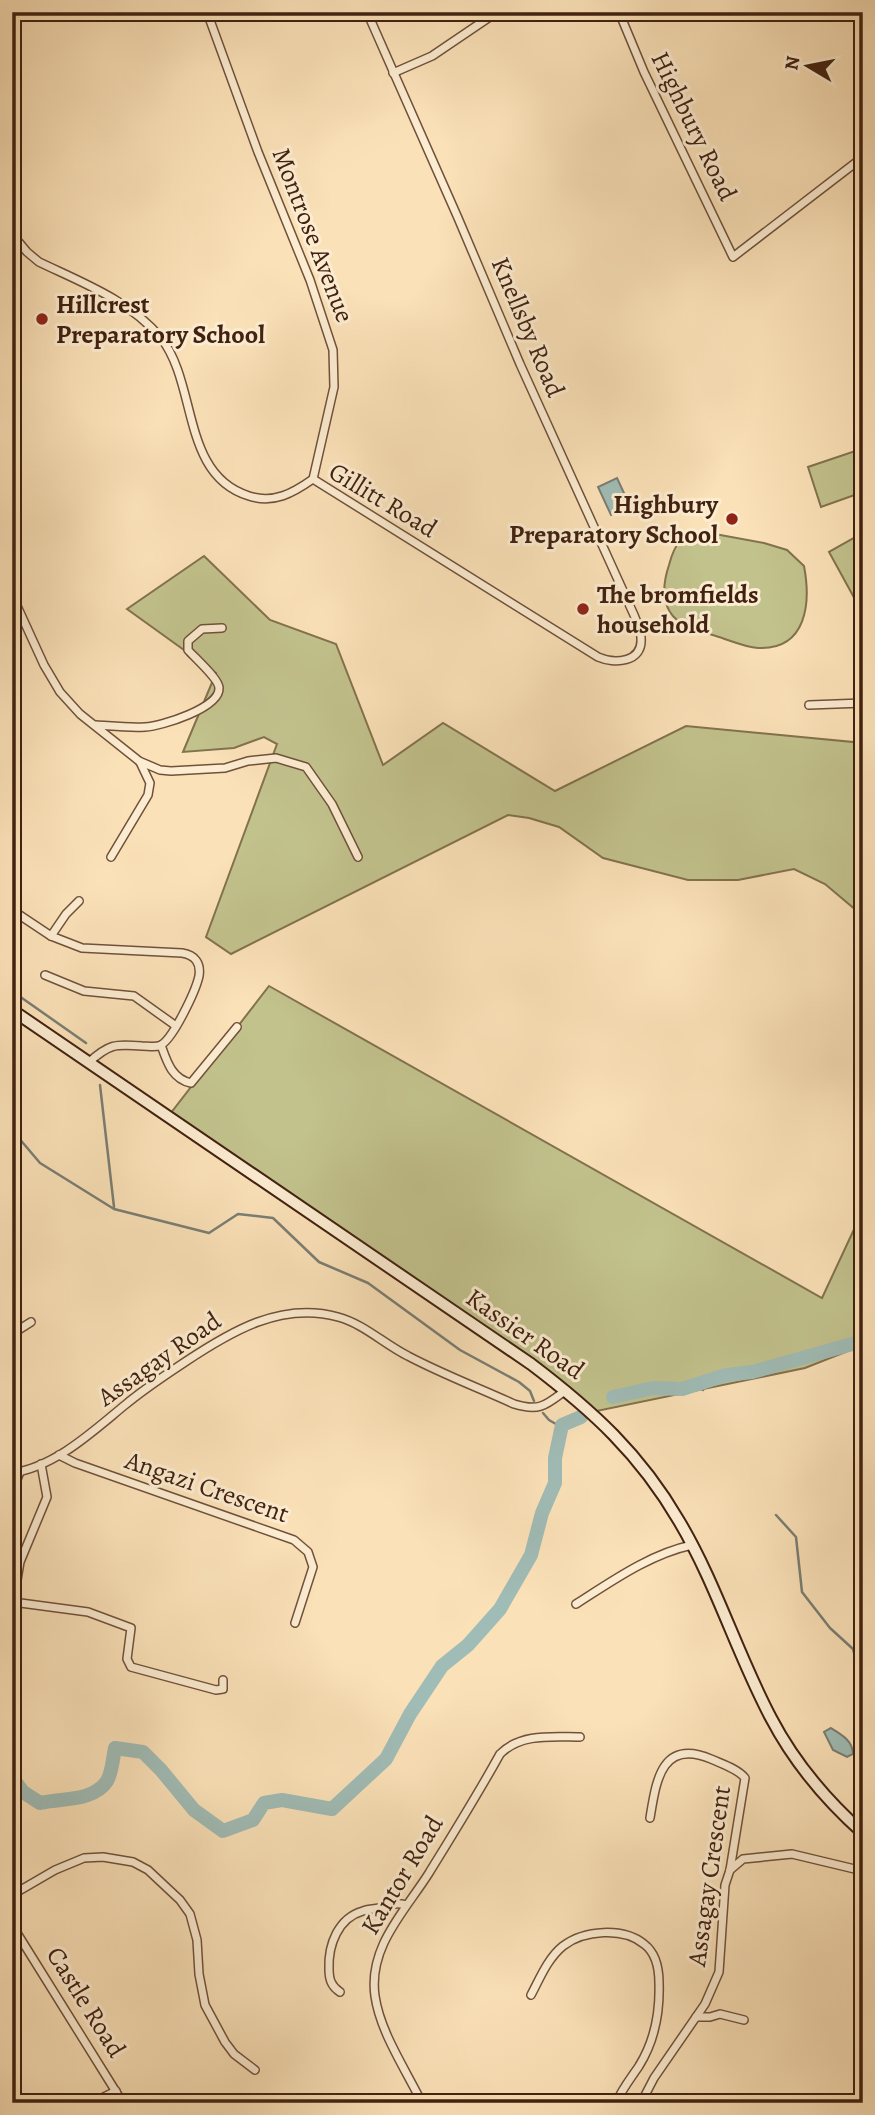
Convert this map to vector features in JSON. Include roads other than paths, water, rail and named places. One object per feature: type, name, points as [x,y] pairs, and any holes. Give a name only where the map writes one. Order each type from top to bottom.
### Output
[{"type":"main road","name":"Kassier Road","points":[[12,1010],[531,1364],[609,1427],[643,1467],[692,1545],[757,1690],[780,1734],[814,1782],[863,1833]]},
{"type":"street","name":"Montrose Avenue","points":[[207,12],[258,152],[310,280],[333,350],[334,387],[313,479]]},
{"type":"street","name":"Knellsby Road","points":[[367,12],[524,374],[634,615],[642,642],[633,656]]},
{"type":"street","points":[[393,73],[432,56],[497,12]]},
{"type":"street","name":"Highbury Road","points":[[619,12],[644,72],[733,257],[863,156]]},
{"type":"street","name":"Gillitt Road","points":[[12,234],[39,262],[124,304],[161,339],[181,378],[199,447],[225,484],[257,498],[278,498],[290,495],[313,479],[598,657],[618,662],[633,656]]},
{"type":"street","points":[[12,595],[44,665],[60,692],[139,761],[160,770],[170,771],[225,768],[248,761],[276,758],[306,767],[332,804],[358,857]]},
{"type":"street","points":[[95,725],[158,725],[197,711],[215,701],[219,690],[218,682],[188,650],[188,641],[202,629],[222,628]]},
{"type":"street","points":[[809,705],[863,703]]},
{"type":"street","points":[[111,857],[148,795],[150,783],[139,761]]},
{"type":"street","points":[[51,936],[79,901]]},
{"type":"street","points":[[12,910],[51,936],[92,950],[170,952],[192,955],[198,962],[199,977],[170,1038],[161,1045],[110,1046],[87,1063]]},
{"type":"street","points":[[45,975],[84,991],[134,996],[176,1026]]},
{"type":"street","points":[[161,1045],[172,1071],[185,1082],[191,1083],[237,1027]]},
{"type":"street","name":"Assagay Road","points":[[16,1473],[60,1455],[145,1388],[218,1340],[257,1321],[299,1314],[332,1315],[355,1323],[406,1355],[525,1408],[543,1406],[566,1390]]},
{"type":"street","points":[[12,1334],[31,1322]]},
{"type":"street","name":"Angazi Crescent","points":[[60,1455],[75,1463],[294,1540],[308,1552],[313,1567],[295,1622]]},
{"type":"street","points":[[41,1464],[47,1497],[23,1550],[13,1606],[88,1612],[132,1629],[127,1659],[131,1667],[216,1690],[223,1689],[223,1680]]},
{"type":"street","points":[[12,1492],[16,1473]]},
{"type":"street","points":[[576,1604],[623,1574],[674,1549],[692,1545]]},
{"type":"street","name":"Kantor Road","points":[[422,2103],[383,2024],[374,1987],[375,1970],[382,1948],[406,1905],[505,1749],[532,1738],[580,1737]]},
{"type":"street","name":"Assagay Crescent","points":[[642,2103],[653,2078],[710,1994],[719,1972],[723,1898],[745,1784],[743,1774],[702,1755],[677,1756],[660,1771],[650,1818]]},
{"type":"street","points":[[730,1870],[743,1859],[792,1854],[863,1871]]},
{"type":"street","points":[[12,1895],[83,1858],[103,1857],[133,1862],[148,1870],[180,1900],[190,1914],[197,1940],[198,1974],[205,2005],[234,2054],[255,2070]]},
{"type":"street","points":[[340,1992],[334,1988],[329,1977],[330,1949],[335,1935],[346,1921],[362,1911],[393,1903],[406,1905]]},
{"type":"street","name":"Castle Road","points":[[12,1925],[123,2103]]},
{"type":"street","points":[[531,1995],[557,1951],[578,1937],[596,1933],[619,1934],[635,1938],[647,1947],[656,1961],[657,2018],[648,2048],[616,2103]]},
{"type":"street","points":[[696,2017],[720,2014],[744,2020]]},
{"type":"street","points":[[92,2103],[116,2091]]},
{"type":"water","points":[[617,478],[630,506],[611,515],[598,487]]},
{"type":"water","points":[[831,1728],[849,1742],[853,1754],[847,1757],[833,1750],[824,1732]]},
{"type":"waterway","points":[[12,991],[86,1043]]},
{"type":"waterway","points":[[100,1085],[114,1207]]},
{"type":"waterway","points":[[12,1130],[40,1163],[114,1209],[209,1233],[238,1214],[273,1218],[319,1262],[368,1283],[460,1350],[519,1382],[530,1391],[534,1401]]},
{"type":"waterway","points":[[613,1397],[653,1388],[682,1389],[726,1375],[752,1372],[863,1341]]},
{"type":"waterway","points":[[700,1383],[703,1390]]},
{"type":"waterway","points":[[543,1413],[561,1427]]},
{"type":"waterway","points":[[12,1777],[23,1792],[40,1803],[85,1796],[94,1793],[107,1781],[115,1748],[143,1752],[194,1810],[223,1831],[253,1820],[264,1803],[282,1800],[332,1809],[386,1759],[410,1714],[442,1666],[468,1645],[500,1609],[531,1555],[542,1513],[555,1483],[555,1458],[562,1425],[581,1417]]},
{"type":"waterway","points":[[776,1515],[796,1537],[802,1592],[830,1628],[853,1649],[863,1686]]},
{"type":"place","name":"Hillcrest Preparatory School","points":[[42,319]]},
{"type":"place","name":"Highbury Preparatory School","points":[[732,519]]},
{"type":"place","name":"The bromfields household","points":[[583,609]]}]
